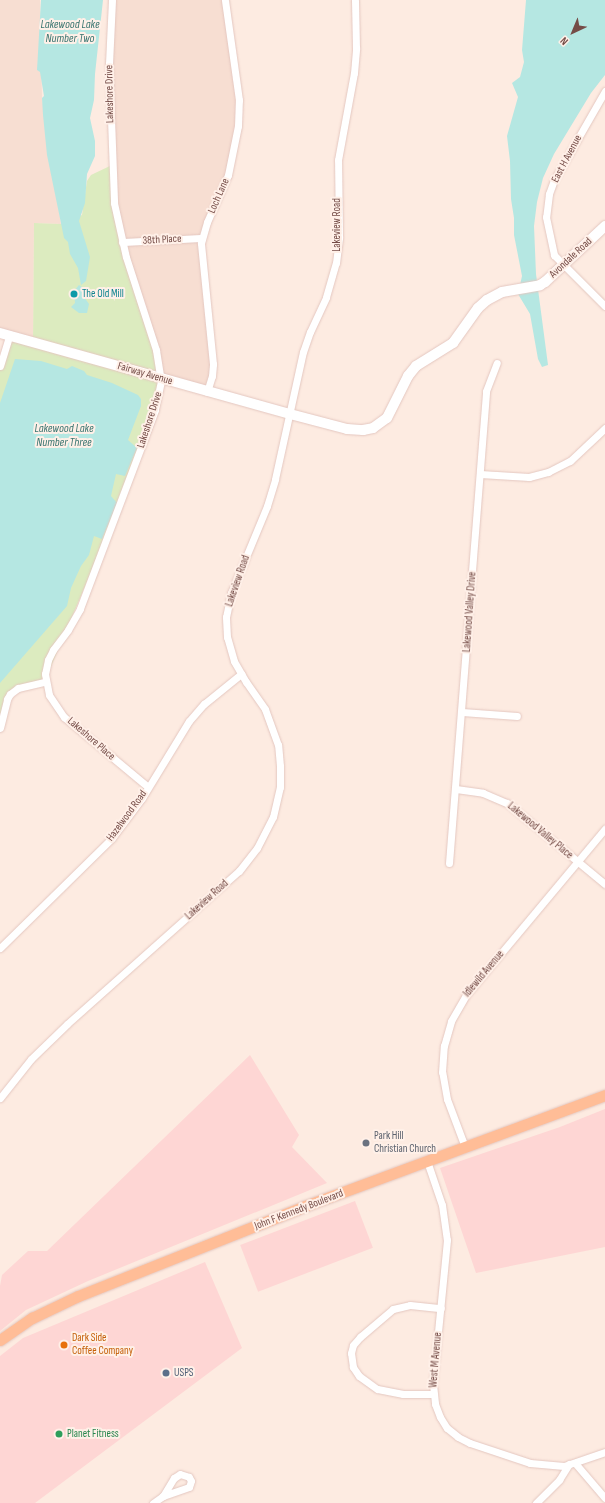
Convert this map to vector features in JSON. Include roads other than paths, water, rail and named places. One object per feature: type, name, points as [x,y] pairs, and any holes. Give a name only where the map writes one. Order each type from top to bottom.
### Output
[{"type":"main road","name":"John F Kennedy Boulevard","points":[[0,1340],[32,1318],[78,1296],[305,1206],[605,1095]]},
{"type":"street","name":"Lakeshore Drive","points":[[45,682],[48,660],[78,615],[155,410],[161,381],[156,350],[122,242],[114,203],[109,64],[112,0]]},
{"type":"street","name":"Loch Lane","points":[[207,392],[212,376],[212,364],[201,256],[202,238],[228,175],[238,126],[238,100],[225,0]]},
{"type":"street","name":"Lakeview Road","points":[[0,1098],[43,1046],[239,871],[249,860],[263,838],[277,803],[280,787],[279,752],[271,721],[265,709],[241,674],[230,650],[227,637],[226,616],[231,593],[267,506],[275,479],[303,352],[310,332],[326,297],[336,263],[339,236],[338,160],[354,73],[356,48],[356,0]]},
{"type":"street","name":"East H Avenue","points":[[605,91],[565,159],[549,194],[546,217],[554,255],[605,306]]},
{"type":"street","name":"Avondale Road","points":[[290,414],[356,430],[373,428],[380,425],[387,418],[394,407],[402,385],[416,366],[453,343],[478,308],[487,300],[502,292],[540,285],[564,265],[605,226]]},
{"type":"street","name":"38th Place","points":[[122,242],[202,238]]},
{"type":"street","name":"Fairway Avenue","points":[[4,335],[290,414]]},
{"type":"street","points":[[0,366],[4,335]]},
{"type":"street","name":"Lakewood Valley Drive","points":[[449,863],[456,789],[486,390],[497,363]]},
{"type":"street","points":[[480,474],[529,476],[548,472],[570,461],[605,428]]},
{"type":"street","name":"Hazelwood Road","points":[[0,948],[112,838],[148,788],[189,721],[198,710],[241,674]]},
{"type":"street","points":[[0,728],[7,699],[10,694],[18,688],[45,682]]},
{"type":"street","name":"Lakeshore Place","points":[[45,682],[49,695],[64,716],[148,788]]},
{"type":"street","points":[[462,712],[518,716]]},
{"type":"street","name":"Lakewood Valley Place","points":[[456,789],[483,792],[507,803],[605,884]]},
{"type":"street","name":"Idlewild Avenue","points":[[465,1147],[448,1098],[442,1072],[444,1046],[449,1026],[466,995],[605,829]]},
{"type":"street","name":"West M Avenue","points":[[427,1161],[442,1205],[446,1226],[447,1255],[433,1394],[440,1417],[447,1428],[464,1440],[530,1462],[551,1465],[572,1464],[605,1452]]},
{"type":"street","points":[[433,1394],[403,1394],[384,1392],[377,1389],[359,1376],[353,1367],[351,1353],[353,1345],[360,1337],[393,1309],[410,1305],[441,1308]]},
{"type":"street","points":[[536,1503],[559,1480],[572,1464],[605,1498]]},
{"type":"street","points":[[153,1503],[163,1496]]},
{"type":"water","name":"Lakewood Lake Number Two","points":[[41,0],[103,0],[95,74],[94,100],[90,118],[95,141],[95,156],[87,174],[85,203],[79,221],[90,257],[86,281],[81,285],[78,268],[70,254],[68,242],[64,238],[47,155],[42,98],[44,96],[40,72],[37,70]]},
{"type":"water","points":[[526,0],[605,0],[605,75],[591,93],[554,154],[543,178],[537,202],[534,226],[536,274],[548,365],[542,367],[538,359],[530,314],[518,294],[522,276],[514,235],[510,161],[507,136],[518,97],[512,83],[520,77],[524,62],[522,50]]},
{"type":"water","points":[[79,285],[85,289],[84,297],[89,304],[87,313],[79,313],[71,307],[75,303],[74,291]]},
{"type":"water","name":"Lakewood Lake Number Three","points":[[15,359],[41,361],[67,369],[72,366],[84,371],[87,375],[112,383],[138,395],[141,399],[141,406],[128,440],[137,448],[125,476],[116,474],[111,496],[117,503],[102,539],[94,536],[89,555],[81,566],[71,588],[67,606],[0,683],[0,403]]},
{"type":"place","name":"The Old Mill","points":[[74,294]]},
{"type":"place","name":"Park Hill Christian Church","points":[[366,1143]]},
{"type":"place","name":"Dark Side Coffee Company","points":[[64,1345]]},
{"type":"place","name":"USPS","points":[[166,1373]]},
{"type":"place","name":"Planet Fitness","points":[[59,1434]]}]
